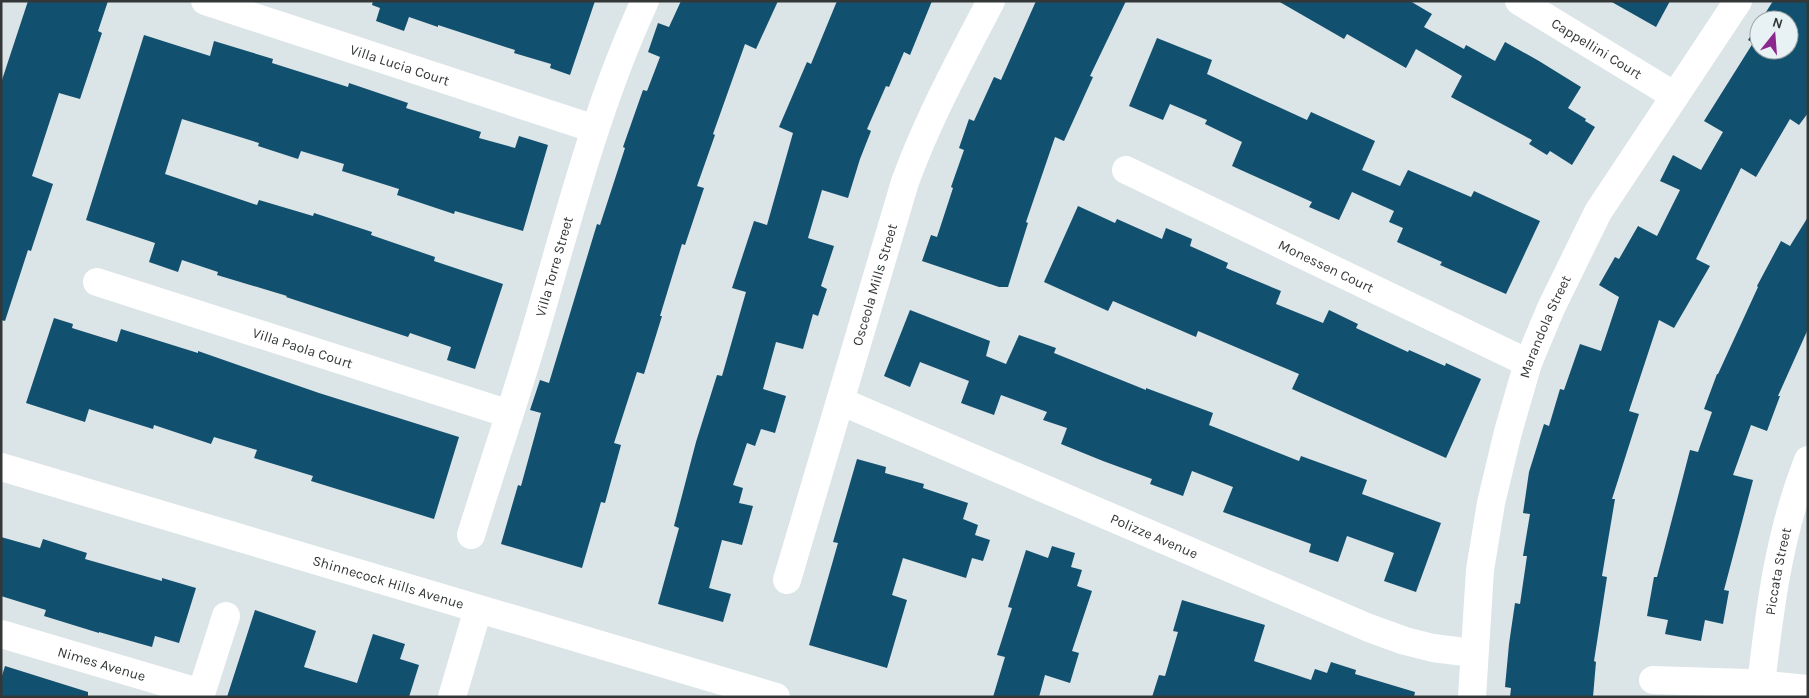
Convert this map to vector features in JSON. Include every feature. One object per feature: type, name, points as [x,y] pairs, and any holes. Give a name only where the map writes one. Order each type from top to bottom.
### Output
[{"type":"street","name":"Villa Lucia Court","points":[[205,1],[595,130]]},
{"type":"street","name":"Villa Torre Street","points":[[471,535],[595,130],[624,46],[645,1]]},
{"type":"street","name":"Osceola Mills Street","points":[[787,580],[916,150],[991,1]]},
{"type":"street","name":"Cappellini Court","points":[[1519,1],[1675,96]]},
{"type":"street","name":"Marandola Street","points":[[1472,697],[1473,653],[1480,570],[1491,503],[1508,432],[1528,363],[1551,308],[1598,212],[1738,1]]},
{"type":"street","name":"Monessen Court","points":[[1126,170],[1528,363]]},
{"type":"street","name":"Villa Paola Court","points":[[97,282],[509,414]]},
{"type":"street","name":"Polizze Avenue","points":[[840,401],[1369,628],[1405,641],[1433,648],[1473,653]]},
{"type":"street","name":"Piccata Street","points":[[1762,685],[1769,618],[1785,529],[1808,460]]},
{"type":"street","name":"Shinnecock Hills Avenue","points":[[1,467],[776,697]]},
{"type":"street","points":[[452,697],[478,610]]},
{"type":"street","points":[[201,695],[226,616]]},
{"type":"street","name":"Nimes Avenue","points":[[1,634],[201,695]]},
{"type":"street","points":[[1652,680],[1808,689]]},
{"type":"building","points":[[28,1],[108,1],[98,31],[102,33],[80,99],[59,93],[32,176],[53,184],[31,251],[28,250],[5,321],[1,320],[1,83]]},
{"type":"building","points":[[373,1],[595,1],[570,75],[550,68],[551,64],[514,53],[515,50],[438,25],[438,27],[409,17],[404,31],[376,21],[380,8],[372,5]]},
{"type":"building","points":[[681,1],[778,1],[756,49],[745,44],[713,134],[715,135],[697,186],[704,188],[685,245],[682,244],[644,374],[637,372],[614,443],[621,445],[605,503],[601,502],[582,568],[501,544],[518,485],[521,486],[541,413],[530,410],[540,380],[549,383],[597,224],[600,225],[625,148],[623,147],[643,90],[647,91],[660,57],[648,52],[658,23],[669,27]]},
{"type":"building","points":[[837,1],[932,1],[910,55],[904,52],[889,87],[886,86],[867,129],[871,131],[848,198],[822,190],[808,238],[834,246],[821,286],[827,289],[818,316],[813,314],[803,349],[776,342],[763,389],[786,396],[775,433],[761,429],[755,446],[747,443],[733,485],[743,488],[739,503],[753,506],[742,545],[722,540],[709,588],[731,594],[723,622],[658,604],[679,528],[674,526],[696,442],[717,375],[722,376],[746,292],[732,288],[754,221],[767,225],[793,133],[779,127],[807,62],[811,64]]},
{"type":"building","points":[[1036,1],[1126,1],[1090,76],[1093,77],[1064,141],[1055,137],[1026,222],[1028,223],[1008,287],[999,287],[922,261],[931,235],[937,237],[964,150],[959,148],[969,119],[974,121],[994,77],[1001,80]]},
{"type":"building","points":[[1278,1],[1410,1],[1432,14],[1424,27],[1464,49],[1466,45],[1495,61],[1505,42],[1581,87],[1568,108],[1595,127],[1572,165],[1550,151],[1547,155],[1529,144],[1532,140],[1451,97],[1462,76],[1416,49],[1406,68],[1347,34],[1344,39]]},
{"type":"building","points":[[1610,1],[1670,1],[1656,27]]},
{"type":"building","points":[[1773,1],[1808,1],[1808,113],[1799,125],[1790,119],[1756,177],[1741,168],[1696,259],[1710,266],[1674,328],[1659,320],[1629,411],[1639,414],[1612,499],[1615,499],[1602,576],[1607,577],[1594,661],[1596,662],[1593,697],[1510,697],[1511,688],[1505,687],[1509,644],[1515,603],[1520,604],[1527,556],[1523,556],[1530,514],[1523,513],[1529,472],[1544,424],[1549,426],[1560,389],[1564,390],[1580,344],[1601,351],[1619,297],[1599,285],[1615,257],[1619,259],[1638,226],[1657,236],[1680,190],[1660,181],[1673,155],[1701,170],[1723,132],[1704,121],[1749,49],[1749,60],[1799,60],[1799,10],[1767,10]]},
{"type":"building","points":[[144,35],[210,56],[214,41],[273,59],[272,63],[348,87],[349,83],[408,103],[406,108],[481,132],[479,138],[515,148],[519,136],[548,145],[523,231],[455,211],[454,214],[397,195],[399,189],[342,171],[344,164],[301,151],[298,159],[258,146],[259,143],[182,119],[165,174],[257,205],[259,200],[313,216],[314,213],[372,232],[371,235],[435,257],[434,261],[503,284],[475,369],[447,360],[451,347],[410,333],[408,337],[287,296],[217,275],[218,272],[182,260],[178,272],[149,262],[155,243],[86,220]]},
{"type":"building","points":[[1157,38],[1212,60],[1207,74],[1307,120],[1311,112],[1375,141],[1362,170],[1400,186],[1408,170],[1471,197],[1474,191],[1540,221],[1506,294],[1440,265],[1442,262],[1397,242],[1403,228],[1389,222],[1394,211],[1352,192],[1339,220],[1309,207],[1312,202],[1232,166],[1242,142],[1205,124],[1207,120],[1170,104],[1163,120],[1129,106]]},
{"type":"building","points":[[1078,206],[1115,223],[1117,219],[1162,239],[1166,228],[1192,239],[1190,246],[1228,263],[1226,268],[1281,291],[1276,304],[1323,323],[1329,310],[1358,324],[1356,328],[1408,352],[1409,350],[1445,366],[1446,363],[1481,379],[1446,458],[1292,389],[1299,374],[1198,331],[1196,337],[1113,301],[1108,311],[1044,282]]},
{"type":"building","points":[[1808,217],[1808,329],[1778,396],[1780,396],[1767,431],[1751,425],[1733,475],[1753,480],[1724,590],[1729,591],[1723,624],[1705,620],[1701,641],[1665,634],[1668,620],[1647,616],[1654,577],[1657,577],[1690,450],[1698,452],[1712,412],[1704,409],[1717,374],[1757,286],[1781,241],[1790,246]]},
{"type":"building","points":[[910,310],[990,341],[986,356],[1006,364],[1019,335],[1056,348],[1054,353],[1146,390],[1146,388],[1213,413],[1209,425],[1299,461],[1301,456],[1367,480],[1362,494],[1441,523],[1416,592],[1384,581],[1394,553],[1347,536],[1338,562],[1309,552],[1311,544],[1223,512],[1233,487],[1192,471],[1183,496],[1150,484],[1152,479],[1061,444],[1067,428],[1043,420],[1047,412],[1001,395],[994,415],[961,403],[969,381],[920,362],[910,387],[884,376]]},
{"type":"building","points":[[54,318],[73,324],[72,328],[117,342],[121,329],[198,353],[198,351],[319,393],[459,437],[434,519],[311,481],[313,476],[254,458],[257,450],[214,437],[211,444],[154,425],[153,429],[89,409],[85,422],[26,403]]},
{"type":"building","points":[[857,459],[886,467],[885,473],[924,484],[923,488],[968,503],[963,519],[978,525],[975,535],[990,540],[983,561],[972,558],[966,578],[903,558],[892,595],[907,600],[887,668],[809,645],[838,543],[833,542]]},
{"type":"building","points":[[1,537],[40,548],[43,539],[87,553],[85,559],[162,581],[162,578],[196,588],[179,643],[155,636],[152,647],[44,616],[46,610],[1,596]]},
{"type":"building","points":[[1052,546],[1075,553],[1071,567],[1082,570],[1077,586],[1092,591],[1072,651],[1079,653],[1070,683],[1045,675],[1039,697],[993,697],[1005,657],[997,655],[1012,608],[1008,607],[1026,550],[1048,558]]},
{"type":"building","points":[[1182,600],[1265,625],[1254,661],[1311,680],[1315,669],[1327,673],[1331,662],[1356,670],[1355,674],[1415,692],[1414,697],[1152,697],[1159,675],[1165,676],[1178,632],[1173,631]]},
{"type":"building","points":[[255,610],[316,631],[304,667],[357,683],[373,634],[405,644],[400,659],[419,665],[409,697],[227,697]]},
{"type":"building","points":[[5,666],[88,692],[88,697],[1,697],[1,679]]}]
